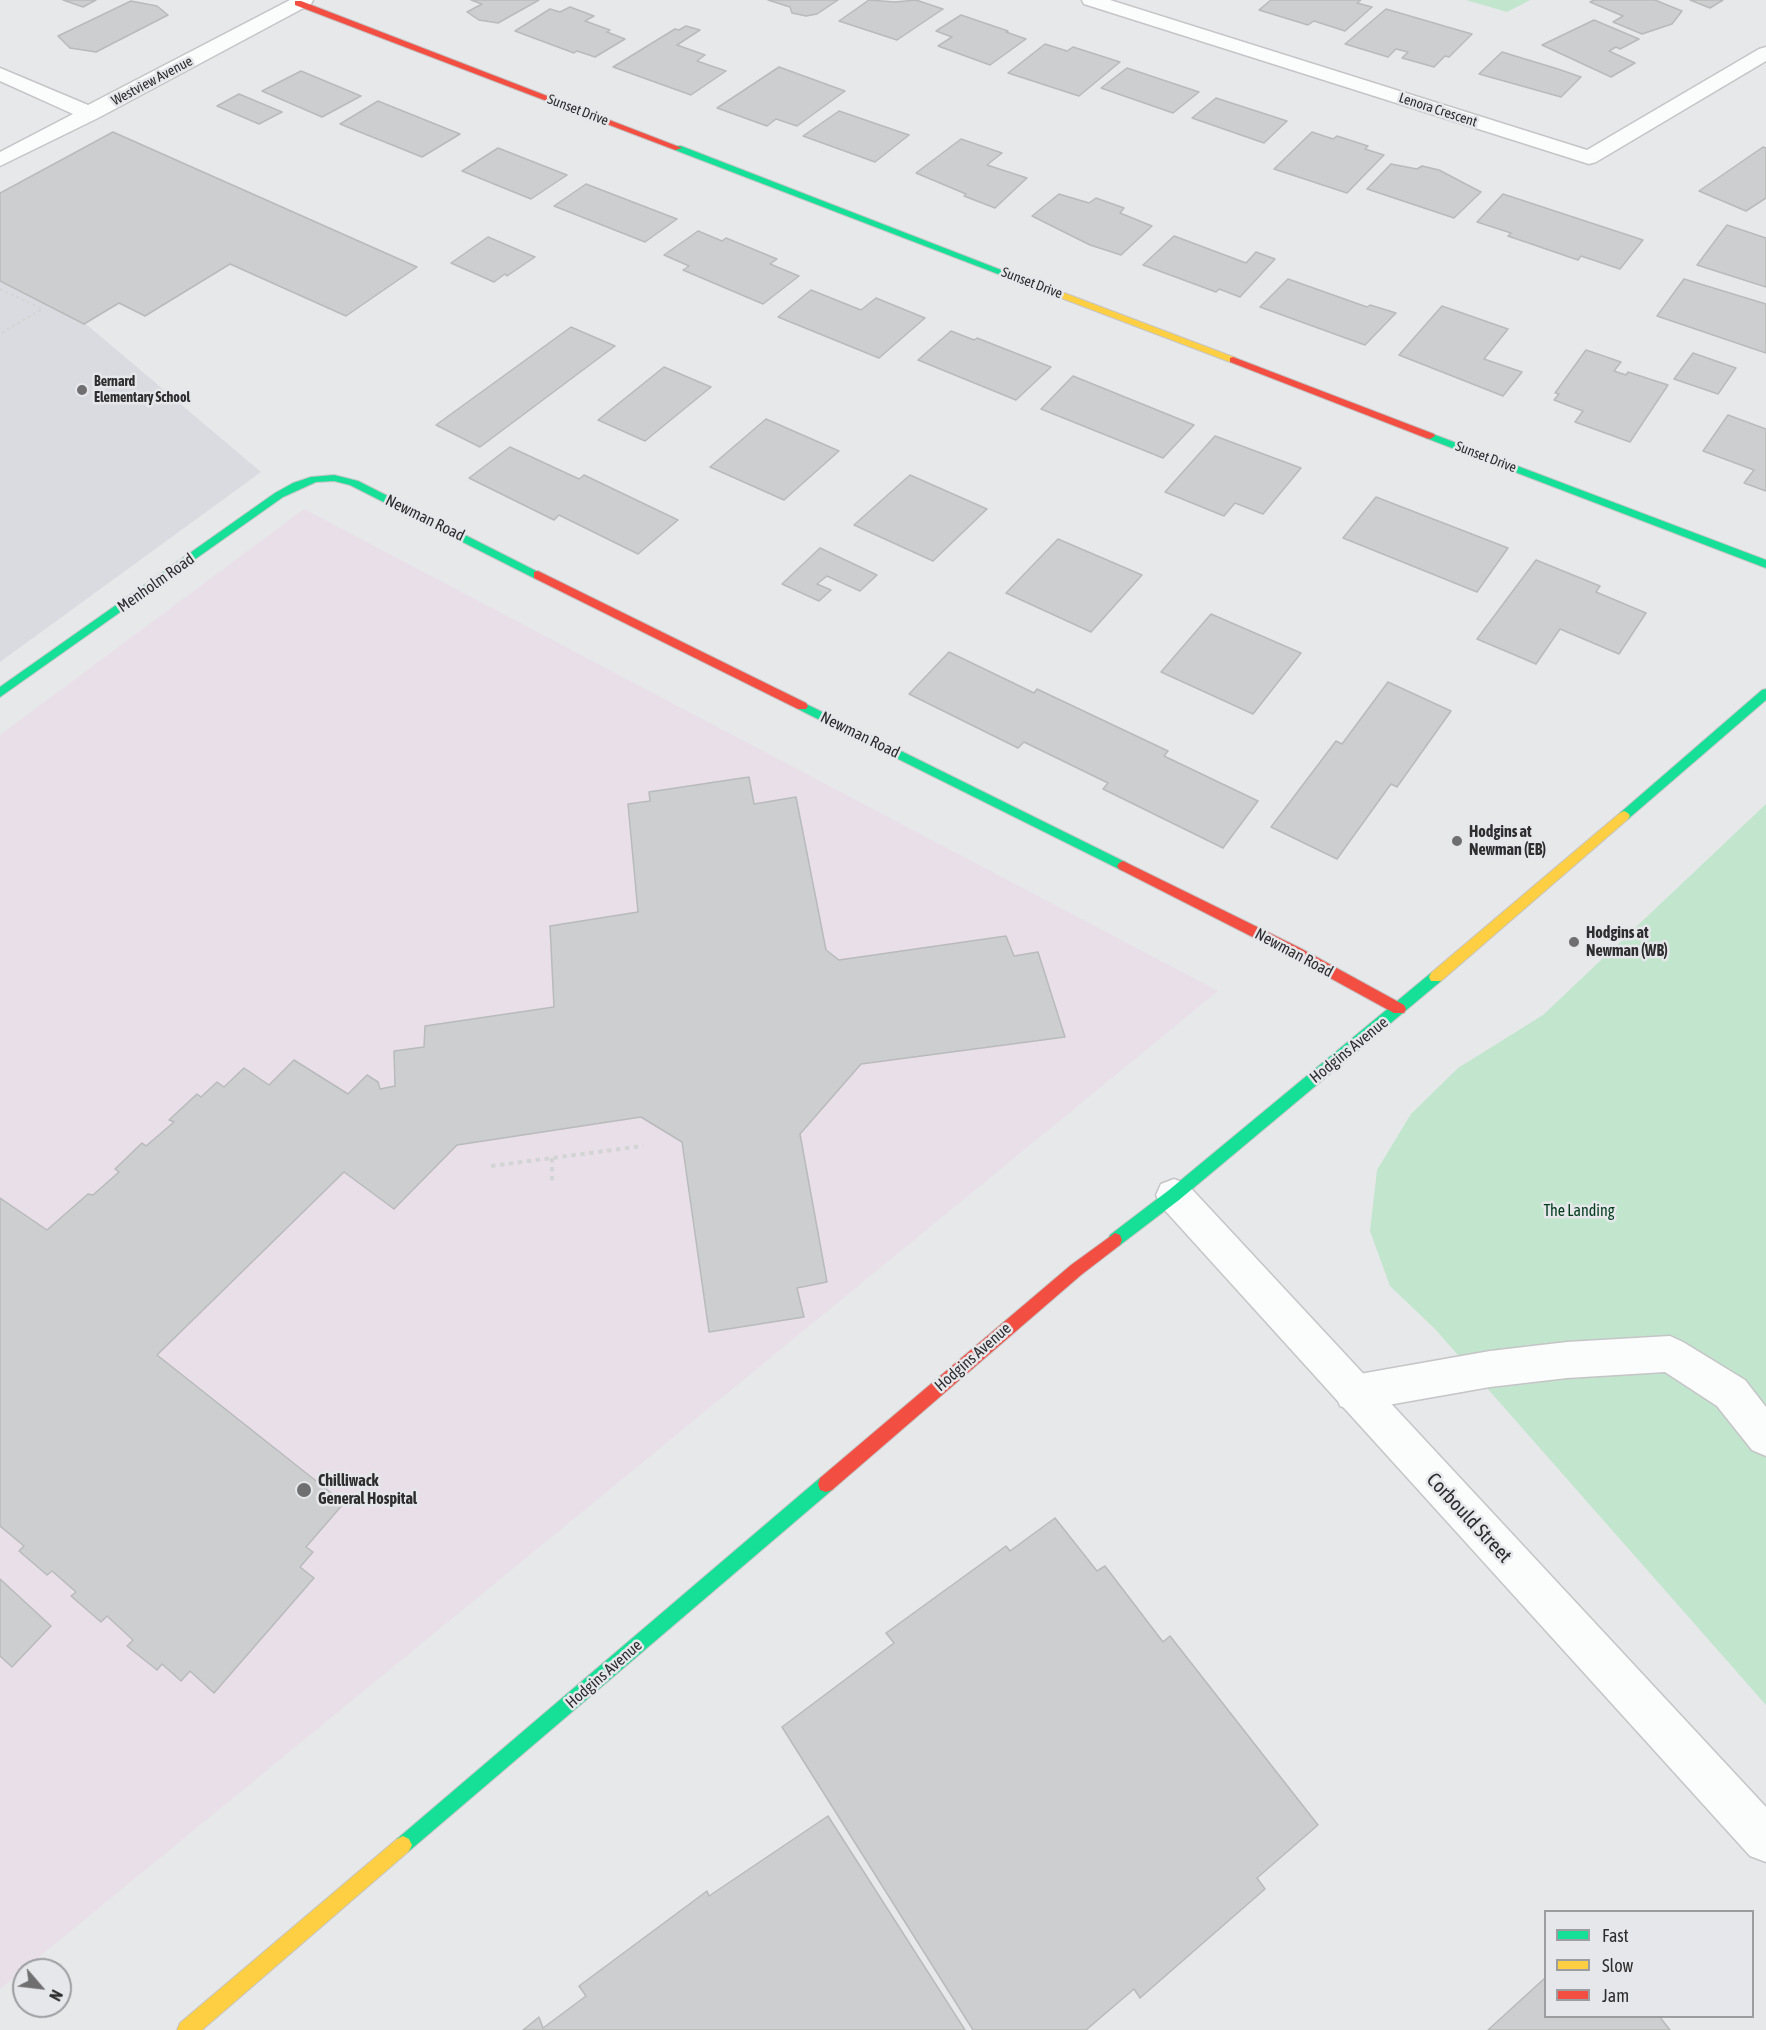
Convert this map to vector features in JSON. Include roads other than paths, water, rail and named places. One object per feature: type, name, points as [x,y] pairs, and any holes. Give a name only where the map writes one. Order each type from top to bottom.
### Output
[{"type":"street","name":"Lenora Crescent","points":[[1091,0],[1589,158],[1766,53]]},
{"type":"street","name":"Westview Avenue","points":[[0,160],[301,2]]},
{"type":"street","name":"Sunset Drive","points":[[301,2],[1766,564]]},
{"type":"street","points":[[0,74],[91,114]]},
{"type":"street","name":"Newman Road","points":[[315,479],[334,478],[354,483],[1295,951],[1399,1010]]},
{"type":"street","name":"Menholm Road","points":[[0,693],[279,495],[297,485],[315,479]]},
{"type":"street","name":"Hodgins Avenue","points":[[187,2030],[1076,1270],[1173,1195],[1399,1010],[1766,693]]},
{"type":"street","name":"Corbould Street","points":[[1173,1195],[1766,1840]]},
{"type":"street","points":[[1354,1394],[1490,1369],[1567,1360],[1670,1354],[1731,1393],[1766,1437]]},
{"type":"place","name":"Bernard Elementary School","points":[[82,390]]},
{"type":"place","name":"Hodgins at Newman (EB)","points":[[1457,841]]},
{"type":"place","name":"Hodgins at Newman (WB)","points":[[1574,942]]},
{"type":"place","name":"Chilliwack General Hospital","points":[[304,1490]]},
{"type":"park label","name":"The Landing","points":[[1579,1211]]}]
